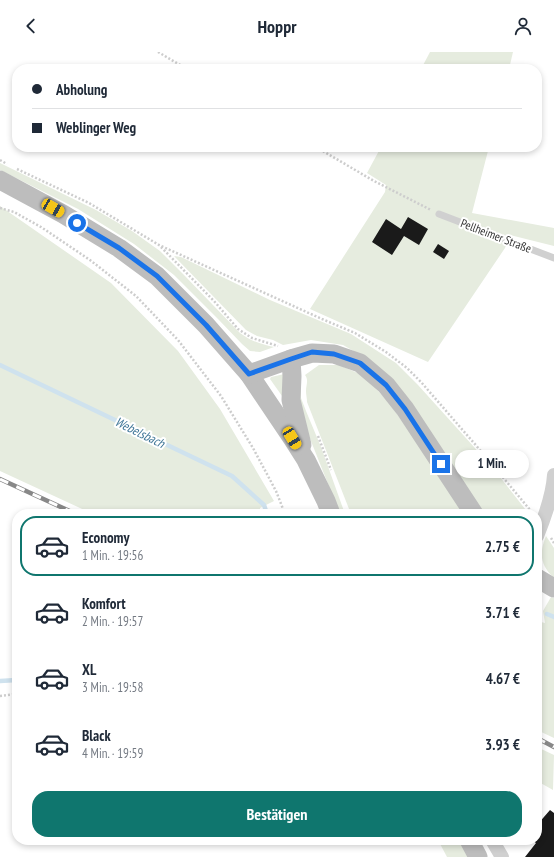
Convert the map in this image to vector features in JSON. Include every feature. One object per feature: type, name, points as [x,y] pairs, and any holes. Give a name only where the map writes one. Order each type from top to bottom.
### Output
[{"type":"main road","points":[[4,172],[63,214],[119,248],[157,276],[206,325],[249,374],[292,438],[306,460],[329,509]]},
{"type":"main road","points":[[249,374],[312,352],[334,354],[360,363],[386,385],[405,409],[471,509]]},
{"type":"main road","points":[[291,359],[291,400],[306,460]]},
{"type":"main road","points":[[542,581],[554,588]]},
{"type":"main road","points":[[472,845],[478,857]]},
{"type":"street","points":[[542,524],[552,489],[554,474]]},
{"type":"street","points":[[495,845],[502,857]]},
{"type":"lane","name":"Pellheimer Straße","points":[[439,214],[554,258]]},
{"type":"path","points":[[158,52],[178,64]]},
{"type":"path","points":[[325,152],[374,181],[439,214]]},
{"type":"path","points":[[0,160],[4,172]]},
{"type":"path","points":[[14,167],[89,203],[159,245],[355,333],[386,352],[407,368],[421,382],[529,509]]},
{"type":"path","points":[[0,208],[14,212],[41,227],[90,260],[136,296],[178,340],[221,396],[245,435],[276,491],[283,509]]},
{"type":"path","points":[[159,245],[214,301],[238,328],[252,338],[279,346],[291,359]]},
{"type":"path","points":[[318,436],[331,472]]},
{"type":"path","points":[[0,696],[12,695]]},
{"type":"shaded area","points":[[430,52],[513,52],[510,64],[424,64]]},
{"type":"shaded area","points":[[378,152],[488,152],[472,213],[554,228],[554,246],[510,235],[505,248],[428,362],[310,309],[385,192],[386,185],[367,173]]},
{"type":"shaded area","points":[[0,163],[96,210],[132,231],[160,251],[240,333],[256,342],[274,347],[260,352],[250,351],[174,275],[134,244],[78,209],[0,170]]},
{"type":"shaded area","points":[[0,206],[111,283],[178,351],[220,409],[274,501],[260,509],[82,509],[0,471]]},
{"type":"shaded area","points":[[174,256],[181,257],[270,300],[351,334],[396,363],[418,385],[493,468],[525,509],[481,509],[410,400],[371,361],[343,345],[311,340],[283,345],[273,340],[257,336],[246,330]]},
{"type":"shaded area","points":[[319,365],[339,365],[360,374],[372,384],[390,404],[464,509],[349,509],[307,402],[307,381],[305,375]]},
{"type":"shaded area","points":[[289,373],[282,396],[270,379],[271,377]]},
{"type":"shaded area","points":[[300,382],[301,398],[321,447],[343,509],[338,509],[297,406]]},
{"type":"shaded area","points":[[546,536],[554,548],[554,578],[543,563],[542,558],[542,548]]},
{"type":"shaded area","points":[[551,597],[554,598],[554,738],[542,732],[542,622],[545,623],[543,611]]},
{"type":"shaded area","points":[[542,749],[554,755],[553,790],[542,784]]},
{"type":"shaded area","points":[[441,845],[462,845],[469,857],[447,857]]},
{"type":"building","points":[[408,217],[428,229],[419,245],[404,236],[392,255],[372,242],[386,219],[401,229]]},
{"type":"building","points":[[438,244],[449,251],[444,259],[433,252]]},
{"type":"building","points":[[550,810],[554,813],[554,857],[525,857],[534,845],[542,845],[542,819]]},
{"type":"waterway","name":"Webelsbach","points":[[0,365],[232,476],[264,505],[265,509]]},
{"type":"waterway","name":"Webelsbach","points":[[547,614],[554,617]]},
{"type":"waterway","points":[[0,681],[12,680]]},
{"type":"railway","points":[[0,479],[65,509]]},
{"type":"railway","points":[[542,741],[554,747]]},
{"type":"route","points":[[77,223],[119,248],[157,276],[206,325],[249,374],[312,352],[334,354],[360,363],[386,385],[405,409],[441,464]]}]
